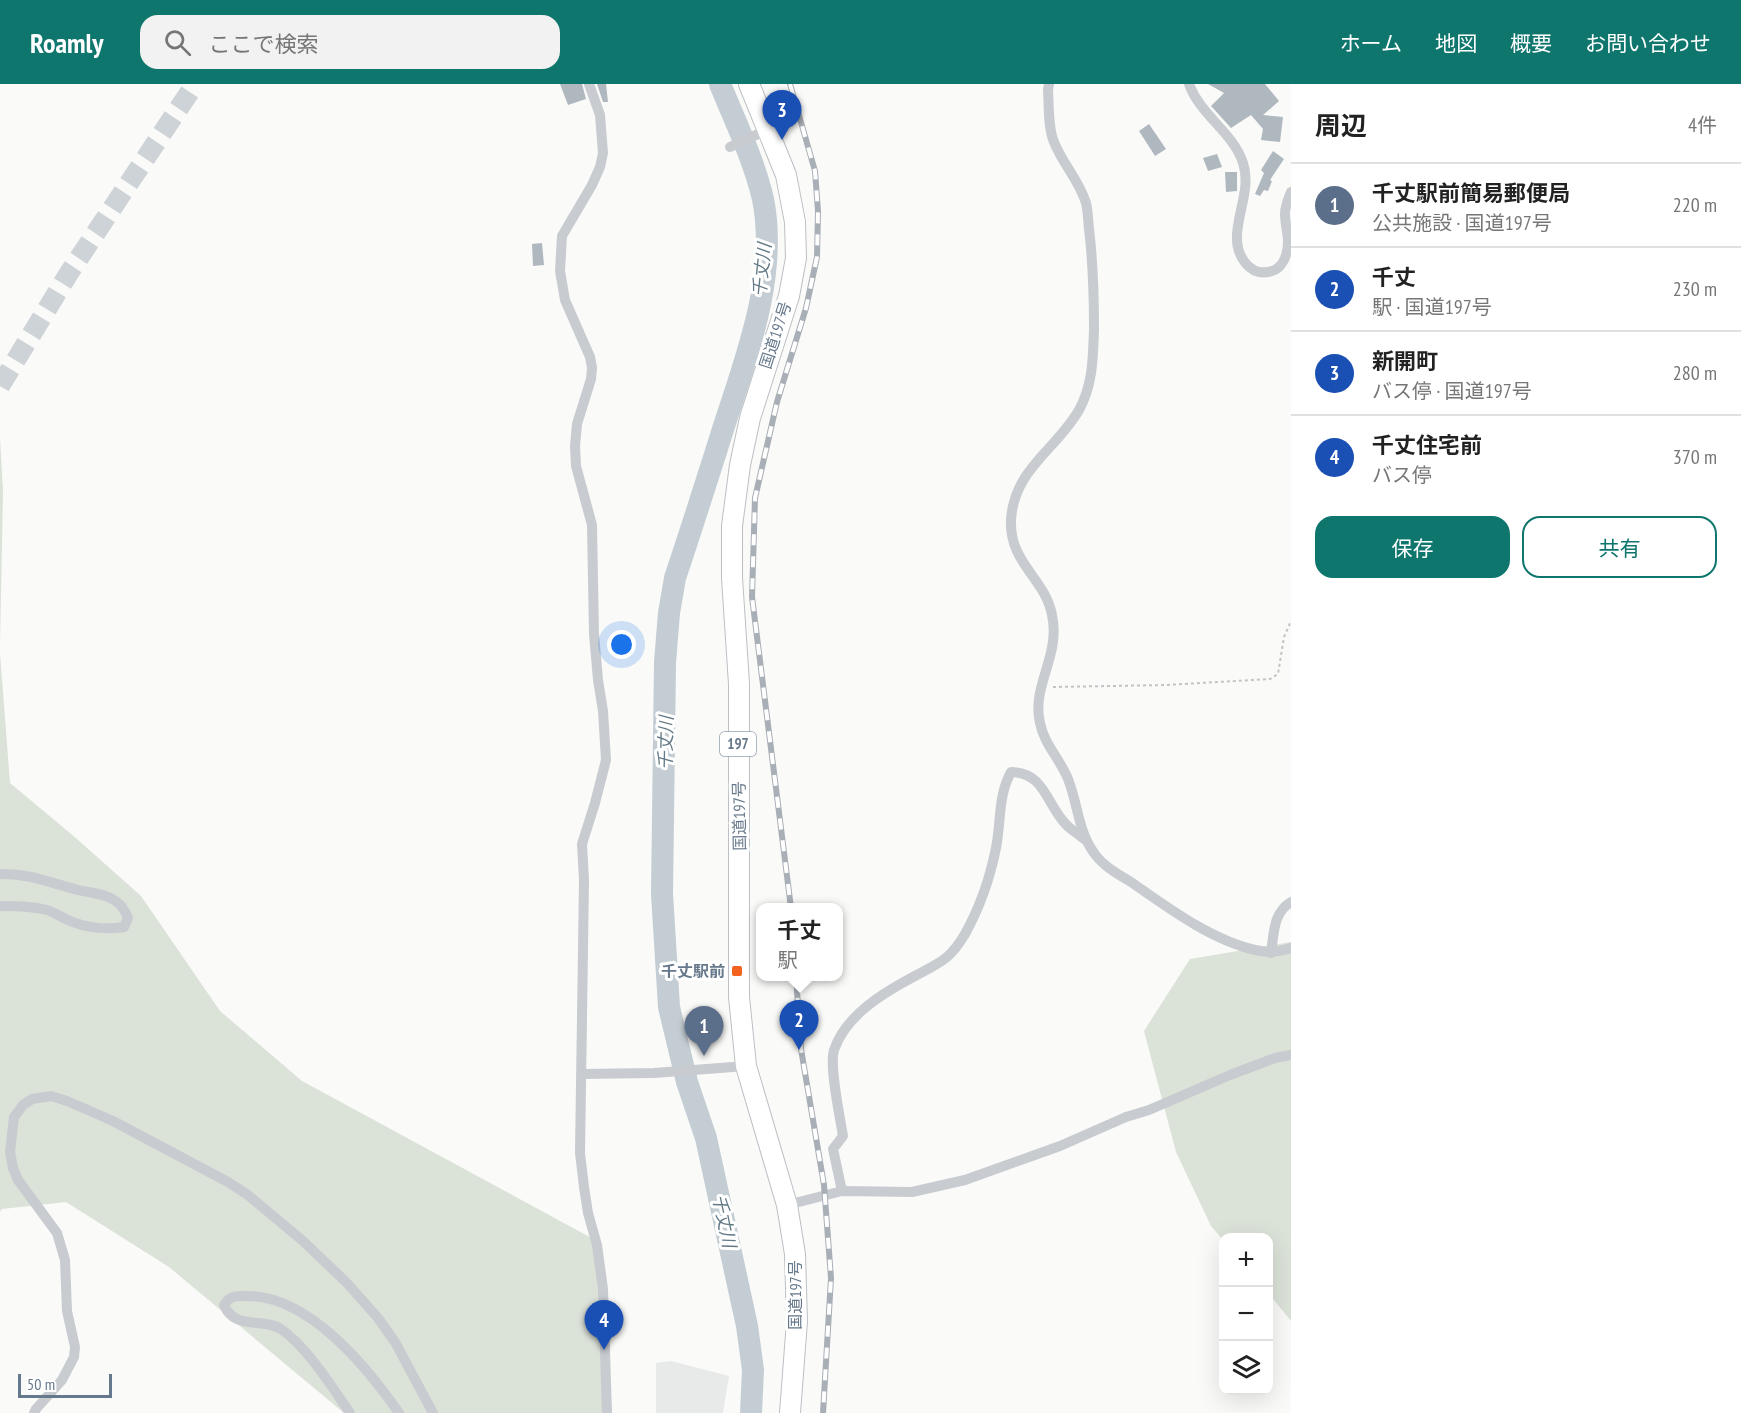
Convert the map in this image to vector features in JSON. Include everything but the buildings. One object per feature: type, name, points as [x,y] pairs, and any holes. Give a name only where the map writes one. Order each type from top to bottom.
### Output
[{"type":"highway","name":"国道197号","points":[[749,84],[763,132],[786,175],[795,222],[796,258],[789,296],[750,418],[740,465],[732,526],[732,578],[739,684],[739,997],[746,1066],[787,1205],[795,1254],[797,1321],[790,1413]]},
{"type":"street","points":[[589,84],[600,115],[603,153],[600,167],[592,184],[562,236],[560,271],[565,300],[590,357],[592,368],[591,379],[577,424],[575,446],[576,466],[592,525],[594,634],[606,760],[582,844],[584,880],[580,1153],[585,1196],[597,1245],[603,1289],[607,1413]]},
{"type":"street","points":[[1049,84],[1053,141],[1078,183],[1086,203],[1092,249],[1094,329],[1092,372],[1084,400],[1070,424],[1027,472],[1019,488],[1011,519],[1014,547],[1043,593],[1054,623],[1052,652],[1041,687],[1038,707],[1039,722],[1045,738],[1066,775],[1086,842]]},
{"type":"street","points":[[1189,84],[1201,108],[1227,138],[1243,163],[1245,192],[1237,235],[1243,260],[1250,268],[1259,272],[1278,269],[1287,253],[1289,243],[1285,216],[1291,192]]},
{"type":"street","points":[[730,147],[763,132]]},
{"type":"street","points":[[842,1191],[833,1149],[843,1136],[835,1082],[834,1051],[849,1022],[887,991],[948,958],[964,935],[987,885],[996,847],[1004,785],[1011,772],[1023,773],[1034,778],[1063,822],[1086,842],[1095,855],[1107,866],[1180,915],[1238,945],[1271,953],[1291,948]]},
{"type":"street","points":[[0,874],[38,877],[106,896],[119,904],[128,918],[124,927],[112,929],[89,927],[71,922],[50,911],[28,906],[0,906]]},
{"type":"street","points":[[1271,953],[1275,920],[1282,908],[1291,902]]},
{"type":"street","points":[[787,1205],[842,1191],[912,1192],[964,1180],[1060,1146],[1239,1071],[1275,1058],[1291,1055]]},
{"type":"street","points":[[582,1074],[654,1073],[746,1066]]},
{"type":"street","points":[[34,1413],[62,1380],[74,1357],[75,1347],[67,1311],[65,1260],[57,1233],[18,1180],[13,1168],[11,1141],[14,1117],[22,1105],[32,1099],[51,1096],[113,1121],[248,1195],[303,1241],[346,1282],[378,1318],[395,1342],[433,1413]]},
{"type":"street","points":[[350,1413],[320,1371],[291,1337],[280,1328],[270,1324],[241,1321],[228,1313],[224,1305],[228,1299],[234,1296],[257,1296],[276,1300],[304,1314],[338,1341],[363,1366],[399,1413]]},
{"type":"path","points":[[1041,687],[1166,685],[1270,679],[1278,674],[1284,637],[1291,621]]},
{"type":"shaded area","points":[[0,437],[3,492],[0,646]]},
{"type":"shaded area","points":[[0,653],[10,783],[141,896],[220,1011],[302,1081],[597,1241],[612,1413],[344,1413],[169,1267],[66,1202],[2,1209],[0,1212]]},
{"type":"shaded area","points":[[1291,942],[1291,1321],[1273,1299],[1273,1233],[1219,1233],[1219,1235],[1211,1226],[1176,1152],[1144,1031],[1190,959]]},
{"type":"shaded area","points":[[671,1361],[729,1376],[723,1413],[656,1413],[656,1363]]},
{"type":"waterway","name":"千丈川","points":[[720,84],[755,170],[763,199],[767,228],[766,257],[758,314],[742,371],[675,578],[669,613],[665,662],[662,894],[669,1007],[687,1082],[706,1138],[747,1326],[753,1370],[751,1413]]},
{"type":"tunnel","points":[[0,386],[69,273],[195,84]]},
{"type":"railway","points":[[790,84],[815,171],[818,211],[817,257],[806,308],[777,402],[755,498],[752,597],[790,903]]},
{"type":"railway","points":[[796,981],[801,1049],[824,1185],[831,1278],[823,1413]]},
{"type":"place","name":"新開町","points":[[782,140]]},
{"type":"place","name":"千丈駅前","points":[[737,971]]},
{"type":"place","name":"千丈","points":[[799,1050]]},
{"type":"place","name":"千丈駅前簡易郵便局","points":[[704,1056]]},
{"type":"place","name":"千丈住宅前","points":[[604,1350]]}]
